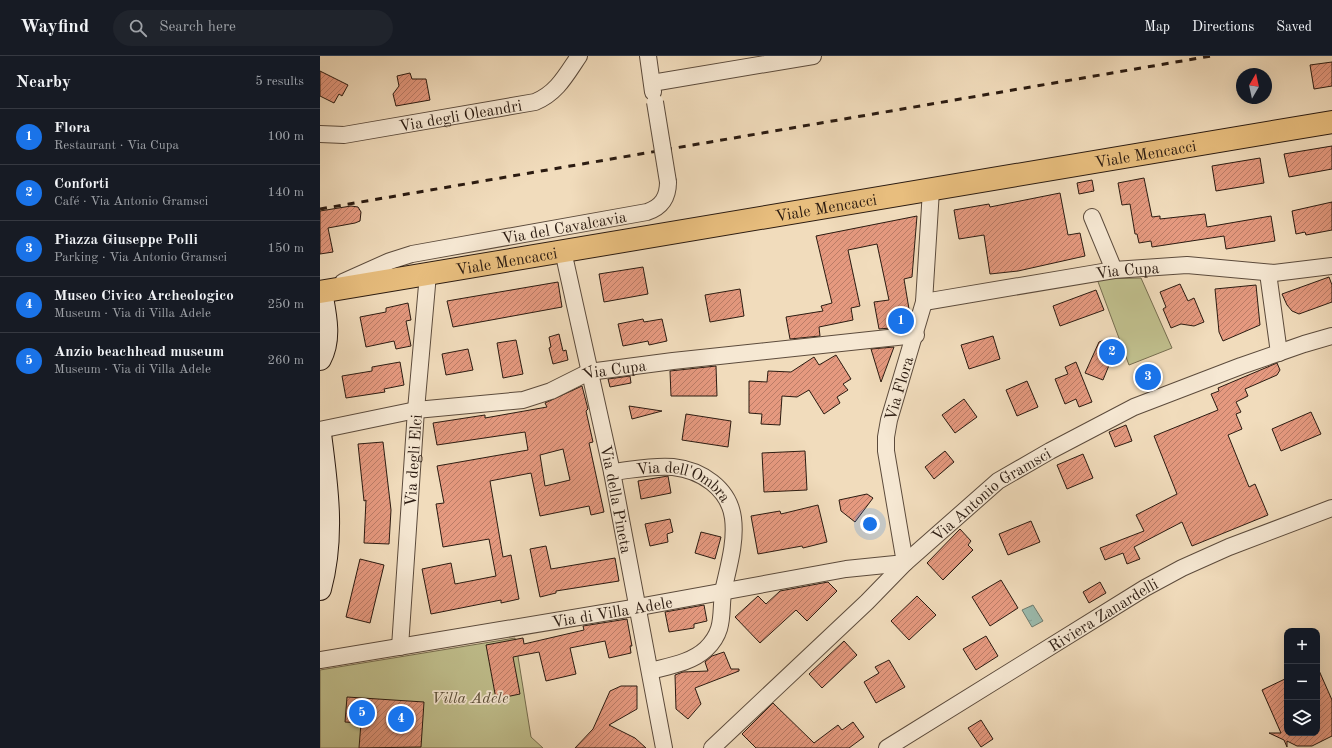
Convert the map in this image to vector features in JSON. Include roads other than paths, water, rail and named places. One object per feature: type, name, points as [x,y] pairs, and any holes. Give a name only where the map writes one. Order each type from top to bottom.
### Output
[{"type":"main road","name":"Viale Mencacci","points":[[321,292],[1332,122]]},
{"type":"street","name":"Via degli Oleandri","points":[[320,134],[339,135],[535,102],[549,95],[556,89],[579,56]]},
{"type":"street","name":"Via del Cavalcavia","points":[[321,292],[390,261],[412,254],[647,212],[656,208],[663,202],[667,194],[668,182],[648,56]]},
{"type":"street","points":[[652,83],[813,56]]},
{"type":"street","name":"Via Flora","points":[[905,564],[886,451],[886,437],[889,420],[916,335],[924,302],[931,190]]},
{"type":"street","points":[[1092,217],[1114,270]]},
{"type":"street","name":"Via della Pineta","points":[[563,251],[612,472],[639,607],[664,748]]},
{"type":"street","name":"Via Cupa","points":[[924,302],[1114,270],[1160,266],[1198,265],[1268,273],[1332,266]]},
{"type":"street","points":[[1268,273],[1279,353]]},
{"type":"street","name":"Via degli Elci","points":[[400,647],[416,410],[428,274]]},
{"type":"street","points":[[320,359],[326,348],[321,292]]},
{"type":"street","name":"Via Cupa","points":[[320,430],[416,410],[523,400],[551,391],[589,372],[661,362],[916,335]]},
{"type":"street","name":"Via Antonio Gramsci","points":[[712,748],[867,602],[905,564],[998,481],[1050,451],[1134,407],[1201,380],[1332,336]]},
{"type":"street","points":[[320,434],[329,510],[327,559],[320,589]]},
{"type":"street","name":"Via dell'Ombra","points":[[612,472],[672,467],[697,474],[708,480],[722,491],[728,501],[734,525],[732,546],[723,590],[723,608],[719,629],[706,649],[687,661],[650,671]]},
{"type":"street","name":"Riviera Zanardelli","points":[[887,748],[1145,588],[1182,568],[1229,547],[1332,508]]},
{"type":"street","name":"Via di Villa Adele","points":[[320,660],[639,607],[723,590],[856,567],[905,564]]},
{"type":"water","points":[[1033,605],[1043,621],[1032,627],[1022,610]]},
{"type":"railway","points":[[320,209],[1211,56]]},
{"type":"place","name":"Flora","points":[[901,321]]},
{"type":"place","name":"Conforti","points":[[1112,352]]},
{"type":"place","name":"Piazza Giuseppe Polli","points":[[1148,377]]},
{"type":"place","name":"Anzio beachhead museum","points":[[362,713]]},
{"type":"place","name":"Museo Civico Archeologico","points":[[401,719]]},
{"type":"park label","name":"Villa Adele","points":[[470,697]]}]
